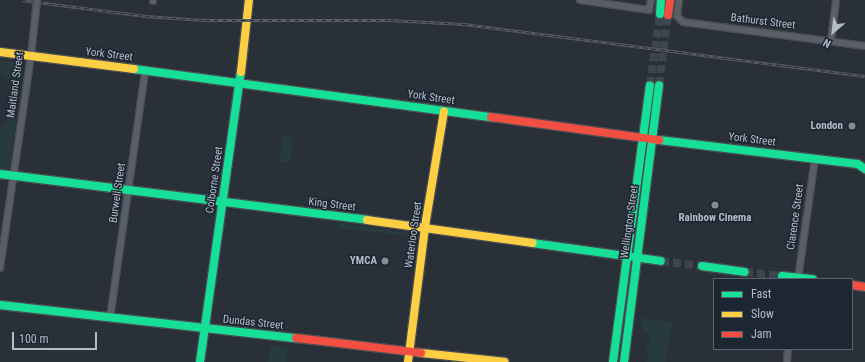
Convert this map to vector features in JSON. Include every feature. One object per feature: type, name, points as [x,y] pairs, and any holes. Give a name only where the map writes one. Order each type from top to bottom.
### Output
[{"type":"main road","name":"Colborne Street","points":[[200,362],[240,82],[249,0]]},
{"type":"main road","points":[[661,0],[664,15],[670,0]]},
{"type":"main road","name":"York Street","points":[[0,52],[240,82],[643,138],[863,164]]},
{"type":"main road","name":"Wellington Street","points":[[613,362],[643,138],[654,85],[650,158],[636,258],[624,362]]},
{"type":"main road","name":"Waterloo Street","points":[[408,362],[444,111]]},
{"type":"main road","points":[[650,158],[657,148],[670,141]]},
{"type":"main road","name":"King Street","points":[[0,174],[661,261]]},
{"type":"main road","points":[[702,266],[745,272]]},
{"type":"main road","points":[[782,276],[798,278]]},
{"type":"main road","points":[[853,285],[865,287]]},
{"type":"main road","name":"Dundas Street","points":[[0,304],[205,329],[505,362]]},
{"type":"street","name":"Maitland Street","points":[[0,268],[31,56],[36,0]]},
{"type":"street","points":[[580,0],[649,10],[651,0]]},
{"type":"street","name":"Bathurst Street","points":[[679,0],[678,19],[682,22],[865,46]]},
{"type":"street","points":[[831,41],[836,0]]},
{"type":"street","name":"Burwell Street","points":[[110,318],[145,71]]},
{"type":"street","name":"Clarence Street","points":[[798,278],[815,158]]},
{"type":"street","points":[[787,362],[788,350]]},
{"type":"green space","points":[[0,60],[17,62],[23,66],[10,167],[6,169],[0,169],[0,130],[11,113],[12,103],[10,85],[0,73]]},
{"type":"green space","points":[[282,136],[293,137],[291,163],[280,162]]},
{"type":"green space","points":[[340,223],[414,234],[415,237],[338,228]]},
{"type":"green space","points":[[641,318],[672,322],[666,362],[647,362],[648,352],[646,352],[647,344],[649,343],[649,332],[643,332]]},
{"type":"green space","points":[[270,345],[288,348],[286,362],[268,362]]},
{"type":"tunnel","points":[[650,85],[660,14]]},
{"type":"tunnel","points":[[659,85],[668,15]]},
{"type":"tunnel","points":[[661,261],[702,266]]},
{"type":"tunnel","points":[[745,272],[782,276]]},
{"type":"railway","points":[[22,0],[145,16],[205,20],[390,20],[464,24],[865,76]]},
{"type":"traffic: fast","points":[[660,14],[661,0]]},
{"type":"traffic: fast","points":[[134,69],[491,117]]},
{"type":"traffic: fast","points":[[200,362],[241,72]]},
{"type":"traffic: fast","points":[[613,362],[650,85]]},
{"type":"traffic: fast","points":[[624,362],[659,85]]},
{"type":"traffic: fast","points":[[659,140],[858,164],[865,169]]},
{"type":"traffic: fast","points":[[0,174],[367,220]]},
{"type":"traffic: fast","points":[[532,243],[661,261]]},
{"type":"traffic: fast","points":[[702,266],[745,272]]},
{"type":"traffic: fast","points":[[782,276],[803,278]]},
{"type":"traffic: fast","points":[[0,305],[296,338]]},
{"type":"traffic: slow","points":[[241,72],[249,0]]},
{"type":"traffic: slow","points":[[0,52],[134,69]]},
{"type":"traffic: slow","points":[[408,362],[426,220],[444,111]]},
{"type":"traffic: slow","points":[[367,220],[532,243]]},
{"type":"traffic: slow","points":[[421,353],[505,362]]},
{"type":"traffic: jam","points":[[668,15],[670,0]]},
{"type":"traffic: jam","points":[[491,117],[659,140]]},
{"type":"traffic: jam","points":[[853,285],[865,287]]},
{"type":"traffic: jam","points":[[296,338],[421,353]]},
{"type":"place","name":"London","points":[[852,126]]},
{"type":"place","name":"Rainbow Cinema","points":[[715,205]]},
{"type":"place","name":"YMCA","points":[[385,261]]}]
